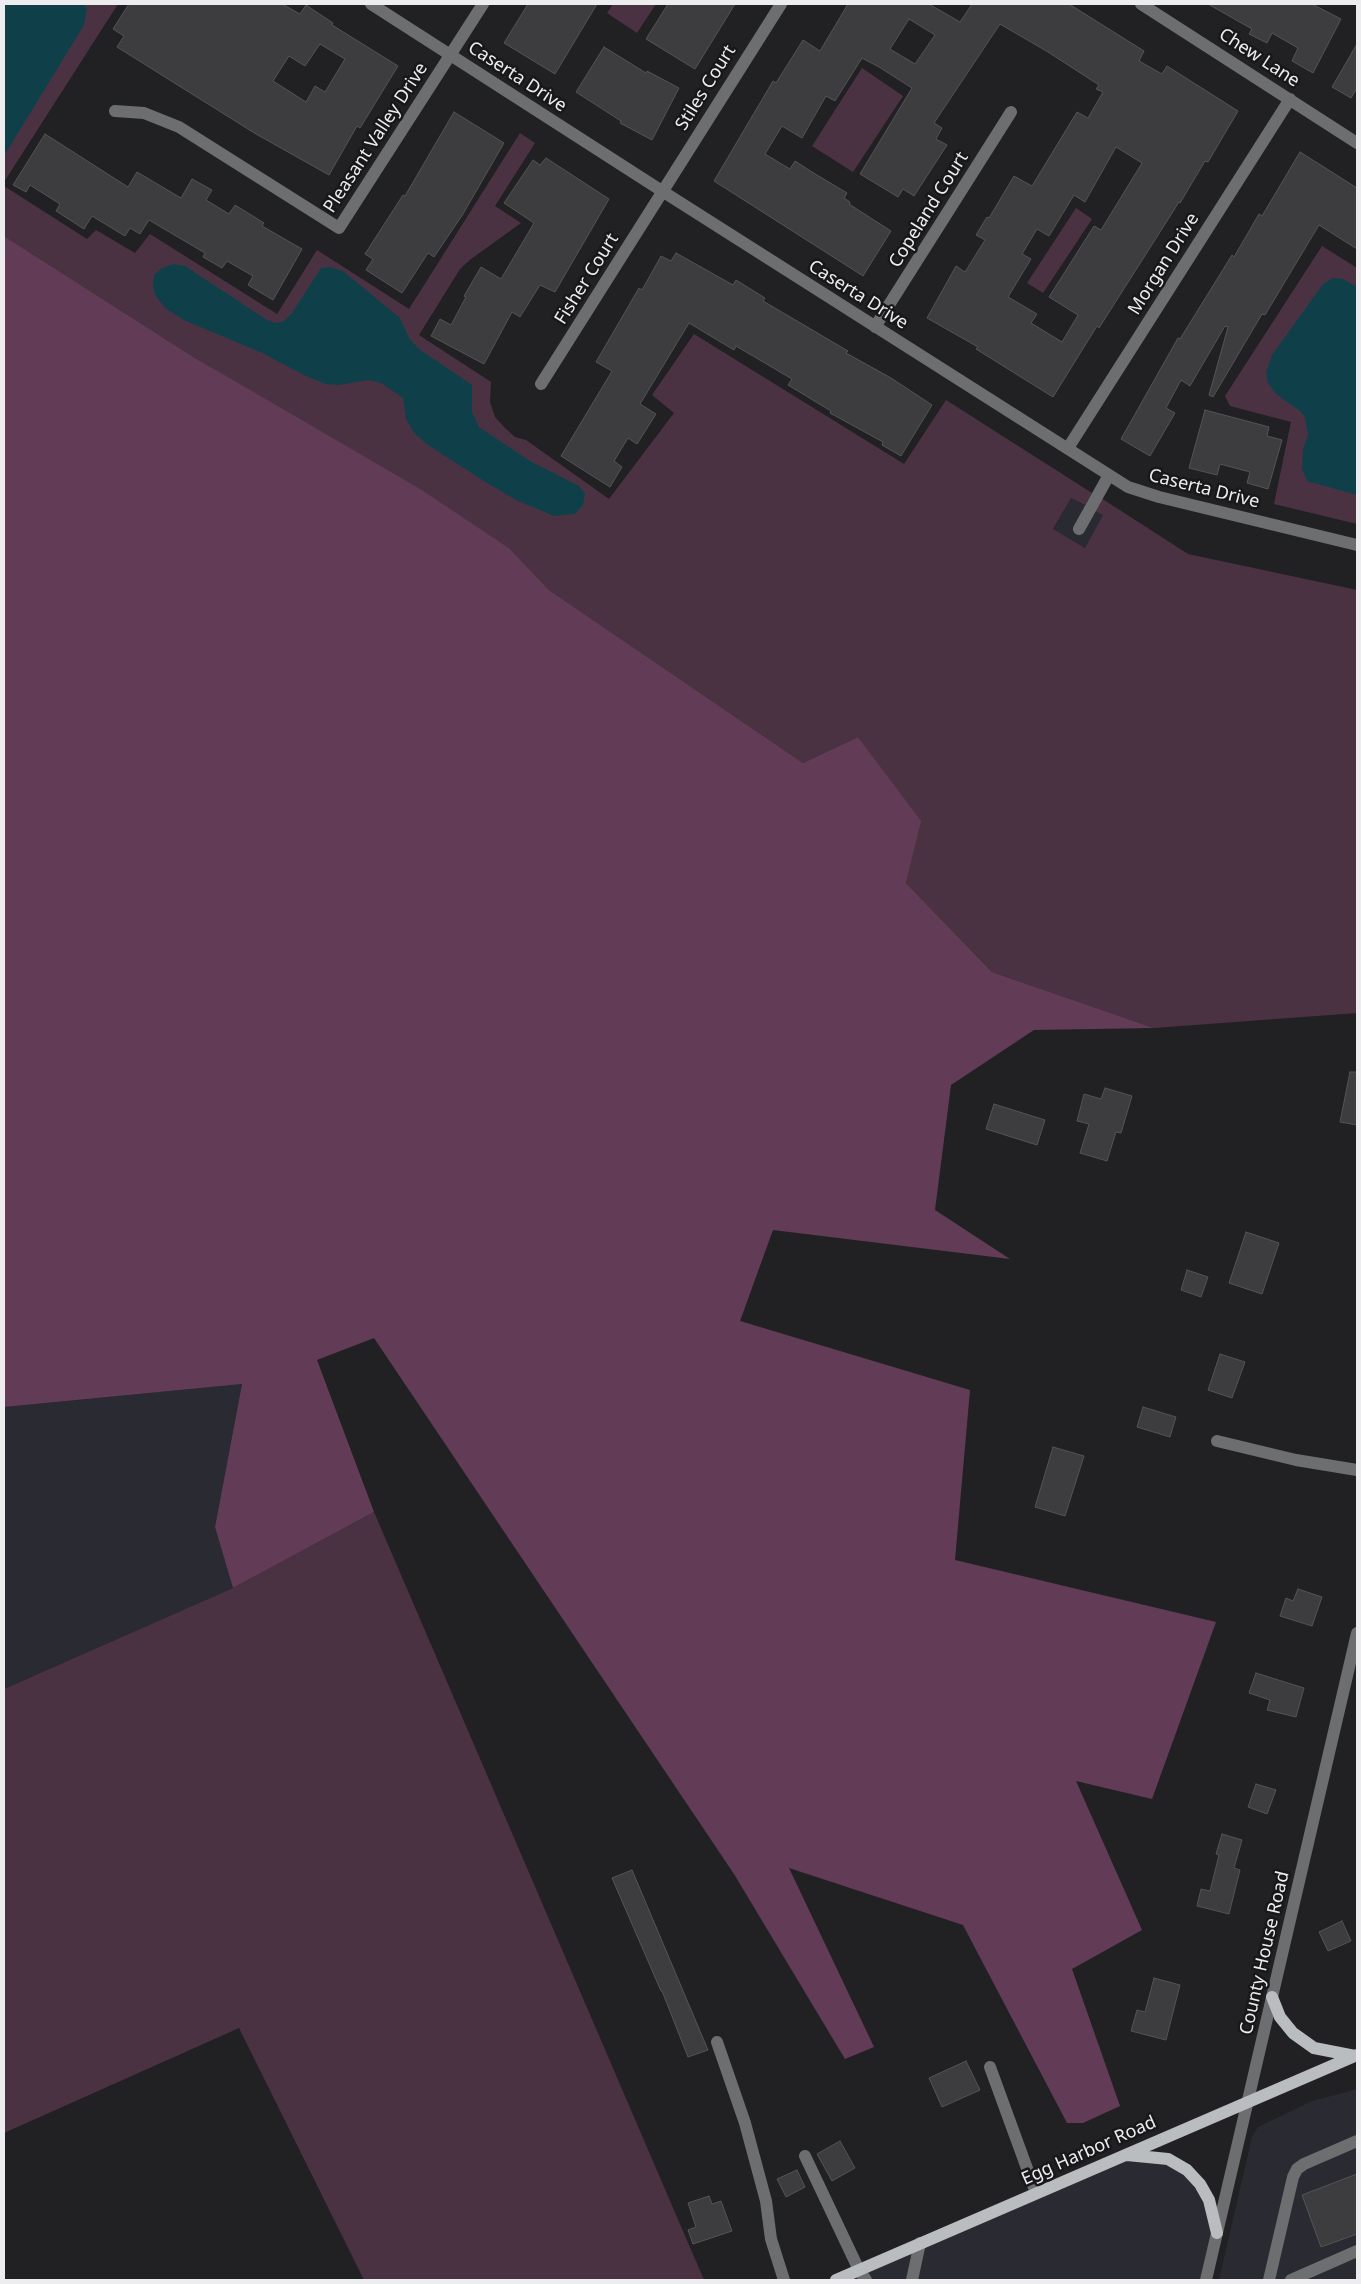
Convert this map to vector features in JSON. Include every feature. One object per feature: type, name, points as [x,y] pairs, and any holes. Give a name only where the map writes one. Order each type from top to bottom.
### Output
[{"type":"main road","points":[[1272,1997],[1280,2017],[1293,2032],[1314,2048],[1356,2055]]},
{"type":"main road","name":"Egg Harbor Road","points":[[836,2280],[863,2275],[920,2244],[1356,2055]]},
{"type":"main road","points":[[1124,2154],[1168,2159],[1187,2170],[1200,2184],[1209,2200],[1217,2233]]},
{"type":"street","name":"Caserta Drive","points":[[371,4],[1128,487],[1148,494],[1357,545]]},
{"type":"street","name":"Pleasant Valley Drive","points":[[115,111],[144,114],[179,127],[339,228],[483,4]]},
{"type":"street","name":"Stiles Court","points":[[662,191],[781,4]]},
{"type":"street","name":"Chew Lane","points":[[1141,4],[1357,143]]},
{"type":"street","name":"Morgan Drive","points":[[1068,448],[1290,99]]},
{"type":"street","name":"Copeland Court","points":[[875,327],[1011,112]]},
{"type":"street","name":"Fisher Court","points":[[541,384],[662,191]]},
{"type":"street","points":[[1079,529],[1109,476]]},
{"type":"street","points":[[1217,1441],[1296,1460],[1357,1470]]},
{"type":"street","name":"County House Road","points":[[1206,2280],[1250,2100],[1272,1997],[1357,1633]]},
{"type":"street","points":[[717,2042],[745,2123],[766,2201],[770,2239],[784,2280]]},
{"type":"street","points":[[990,2067],[1036,2193]]},
{"type":"street","points":[[1269,2280],[1293,2177],[1297,2169],[1304,2164],[1357,2141]]},
{"type":"street","points":[[805,2156],[863,2275]]},
{"type":"street","points":[[912,2280],[920,2244]]},
{"type":"street","points":[[1295,2278],[1357,2251]]},
{"type":"shaded area","points":[[4,4],[118,4],[4,182]]},
{"type":"shaded area","points":[[613,4],[656,4],[637,33],[607,13]]},
{"type":"shaded area","points":[[862,68],[903,96],[853,172],[812,146]]},
{"type":"shaded area","points":[[520,133],[535,143],[495,206],[521,223],[460,269],[419,335],[491,382],[490,402],[495,417],[515,437],[526,440],[609,499],[674,413],[652,395],[694,334],[904,464],[946,400],[1092,493],[1085,505],[1071,498],[1053,529],[1085,548],[1103,515],[1095,511],[1101,498],[1188,554],[1357,590],[1357,1013],[1154,1028],[992,972],[906,883],[920,821],[858,737],[803,763],[549,590],[510,549],[195,358],[4,236],[4,186],[87,239],[96,230],[135,253],[150,234],[277,314],[317,250],[409,309]]},
{"type":"shaded area","points":[[1076,208],[1092,219],[1043,293],[1027,283]]},
{"type":"shaded area","points":[[4,236],[195,358],[420,489],[510,549],[549,590],[803,763],[858,737],[921,821],[906,883],[992,972],[1154,1028],[1034,1030],[951,1085],[935,1210],[1010,1259],[773,1230],[740,1321],[970,1390],[955,1560],[1216,1622],[1152,1799],[1076,1781],[1142,1930],[1072,1969],[1120,2106],[1083,2123],[1067,2123],[963,1925],[789,1868],[874,2047],[845,2059],[734,1874],[374,1338],[317,1360],[374,1512],[233,1588],[215,1527],[242,1384],[4,1407]]},
{"type":"shaded area","points":[[1322,246],[1357,268],[1357,524],[1274,504],[1291,422],[1230,406],[1225,396]]},
{"type":"shaded area","points":[[1071,498],[1103,515],[1086,548],[1053,530]]},
{"type":"shaded area","points":[[242,1384],[215,1527],[233,1588],[4,1689],[4,1407]]},
{"type":"shaded area","points":[[374,1512],[704,2280],[364,2280],[239,2028],[4,2133],[4,1689],[233,1588]]},
{"type":"shaded area","points":[[1357,2089],[1357,2280],[1219,2280],[1252,2137],[1258,2127],[1312,2101]]},
{"type":"shaded area","points":[[1124,2154],[1168,2159],[1200,2184],[1217,2233],[1206,2280],[836,2280]]},
{"type":"water","points":[[4,4],[84,4],[87,9],[84,25],[4,153]]},
{"type":"water","points":[[174,264],[185,266],[267,320],[276,323],[284,321],[292,313],[321,268],[330,267],[343,271],[400,318],[409,338],[419,349],[472,385],[472,412],[479,427],[530,461],[579,486],[585,494],[583,505],[575,514],[554,516],[518,501],[487,483],[428,445],[414,433],[406,419],[403,398],[381,383],[368,380],[339,385],[325,384],[262,353],[184,320],[166,309],[155,295],[153,284],[154,275],[162,268]]},
{"type":"water","points":[[1333,278],[1343,279],[1357,287],[1357,495],[1307,481],[1302,469],[1303,449],[1308,435],[1305,417],[1300,411],[1276,394],[1268,383],[1266,372],[1272,355],[1323,284]]},
{"type":"building","points":[[129,4],[282,4],[300,14],[306,5],[333,23],[332,25],[398,66],[360,128],[357,126],[329,175],[256,134],[117,47],[124,36],[113,29]],"holes":[[[320,44],[345,59],[325,92],[315,86],[306,102],[273,81],[289,56],[305,66]]]},
{"type":"building","points":[[528,4],[597,4],[555,74],[504,43]]},
{"type":"building","points":[[668,4],[735,4],[695,69],[646,39]]},
{"type":"building","points":[[848,4],[929,4],[960,22],[972,4],[1069,4],[1144,51],[1139,61],[1162,74],[1167,66],[1238,111],[1208,162],[1205,161],[1180,203],[1099,328],[1097,326],[1053,397],[976,349],[978,347],[927,318],[956,266],[965,272],[985,240],[976,235],[987,217],[989,218],[1014,176],[1032,186],[1077,112],[1088,118],[1103,92],[1096,89],[1099,85],[1000,24],[934,123],[942,128],[936,139],[947,145],[914,196],[903,189],[898,197],[860,174],[912,88],[862,58],[835,101],[826,96],[802,138],[782,126],[765,154],[790,169],[795,161],[847,193],[844,198],[850,202],[849,204],[891,231],[863,276],[714,181],[773,81],[776,83],[803,40],[820,51]],"holes":[[[909,19],[935,35],[915,64],[890,49]],[[1116,147],[1142,163],[1101,230],[1094,226],[1049,297],[1078,315],[1062,342],[1031,323],[1037,314],[1008,297],[1031,259],[1022,254],[1037,229],[1049,236],[1074,195],[1085,202]]]},
{"type":"building","points":[[1208,4],[1312,4],[1341,19],[1313,73],[1292,61],[1298,48],[1272,33],[1267,43],[1249,34],[1252,29]]},
{"type":"building","points":[[1357,44],[1357,88],[1351,98],[1332,87]]},
{"type":"building","points":[[604,47],[646,73],[647,71],[679,88],[652,140],[620,123],[621,121],[576,92]]},
{"type":"building","points":[[454,112],[504,143],[463,214],[434,257],[428,253],[402,293],[366,270],[373,259],[365,254],[403,195],[405,196]]},
{"type":"building","points":[[45,134],[128,187],[137,172],[181,198],[192,179],[212,190],[206,200],[229,214],[235,205],[264,223],[262,226],[302,249],[273,300],[248,285],[253,276],[227,261],[222,268],[203,257],[205,253],[149,220],[140,234],[130,228],[125,236],[92,216],[84,229],[56,211],[60,204],[30,185],[26,192],[13,185]]},
{"type":"building","points":[[1300,152],[1357,188],[1357,249],[1319,225],[1265,315],[1262,314],[1213,397],[1209,395],[1228,327],[1225,326],[1190,386],[1181,380],[1166,408],[1175,413],[1150,456],[1121,439],[1178,338],[1180,339],[1232,255],[1234,257],[1259,214],[1262,216]]},
{"type":"building","points":[[546,158],[609,199],[555,292],[540,285],[520,317],[512,312],[484,364],[431,336],[440,319],[451,325],[466,297],[464,296],[481,267],[501,279],[534,223],[504,203],[533,160],[540,165]]},
{"type":"building","points":[[676,253],[733,285],[736,280],[765,298],[763,301],[848,351],[846,353],[891,378],[932,405],[901,456],[882,445],[883,442],[830,413],[831,411],[788,385],[792,379],[736,346],[734,350],[689,323],[640,404],[656,414],[637,444],[628,438],[614,461],[622,467],[610,487],[561,456],[612,371],[596,362],[639,288],[642,290],[661,256],[671,261]]},
{"type":"building","points":[[1205,410],[1269,427],[1267,436],[1282,440],[1268,489],[1247,483],[1250,472],[1220,464],[1217,475],[1189,468]]},
{"type":"building","points":[[1350,1072],[1357,1072],[1357,1125],[1340,1122]]},
{"type":"building","points":[[1105,1088],[1132,1096],[1121,1133],[1116,1132],[1107,1161],[1080,1153],[1089,1124],[1077,1121],[1084,1094],[1101,1099]]},
{"type":"building","points":[[994,1104],[1045,1120],[1037,1145],[986,1129]]},
{"type":"building","points":[[1246,1232],[1279,1243],[1262,1294],[1229,1283]]},
{"type":"building","points":[[1187,1270],[1208,1277],[1201,1297],[1181,1290]]},
{"type":"building","points":[[1220,1354],[1245,1362],[1232,1398],[1208,1390]]},
{"type":"building","points":[[1143,1407],[1176,1417],[1170,1437],[1137,1427]]},
{"type":"building","points":[[1053,1447],[1084,1456],[1065,1516],[1035,1507]]},
{"type":"building","points":[[1298,1589],[1322,1597],[1312,1626],[1280,1616],[1286,1598],[1293,1601]]},
{"type":"building","points":[[1256,1673],[1304,1688],[1296,1717],[1267,1710],[1270,1700],[1249,1693]]},
{"type":"building","points":[[1256,1784],[1276,1790],[1267,1814],[1248,1807]]},
{"type":"building","points":[[1222,1834],[1242,1840],[1234,1868],[1240,1870],[1229,1914],[1197,1906],[1201,1889],[1210,1891],[1219,1855],[1216,1854]]},
{"type":"building","points":[[632,1870],[708,2050],[688,2057],[662,1991],[612,1878]]},
{"type":"building","points":[[1342,1921],[1351,1941],[1328,1951],[1319,1932]]},
{"type":"building","points":[[1154,1978],[1180,1985],[1166,2040],[1131,2031],[1137,2010],[1145,2012]]},
{"type":"building","points":[[966,2061],[980,2090],[942,2107],[929,2078]]},
{"type":"building","points":[[840,2141],[855,2168],[832,2181],[817,2154]]},
{"type":"building","points":[[797,2170],[805,2187],[786,2197],[777,2179]]},
{"type":"building","points":[[1357,2174],[1357,2234],[1321,2247],[1302,2195]]},
{"type":"building","points":[[709,2196],[712,2204],[721,2201],[732,2231],[693,2244],[688,2230],[696,2227],[688,2203]]}]
